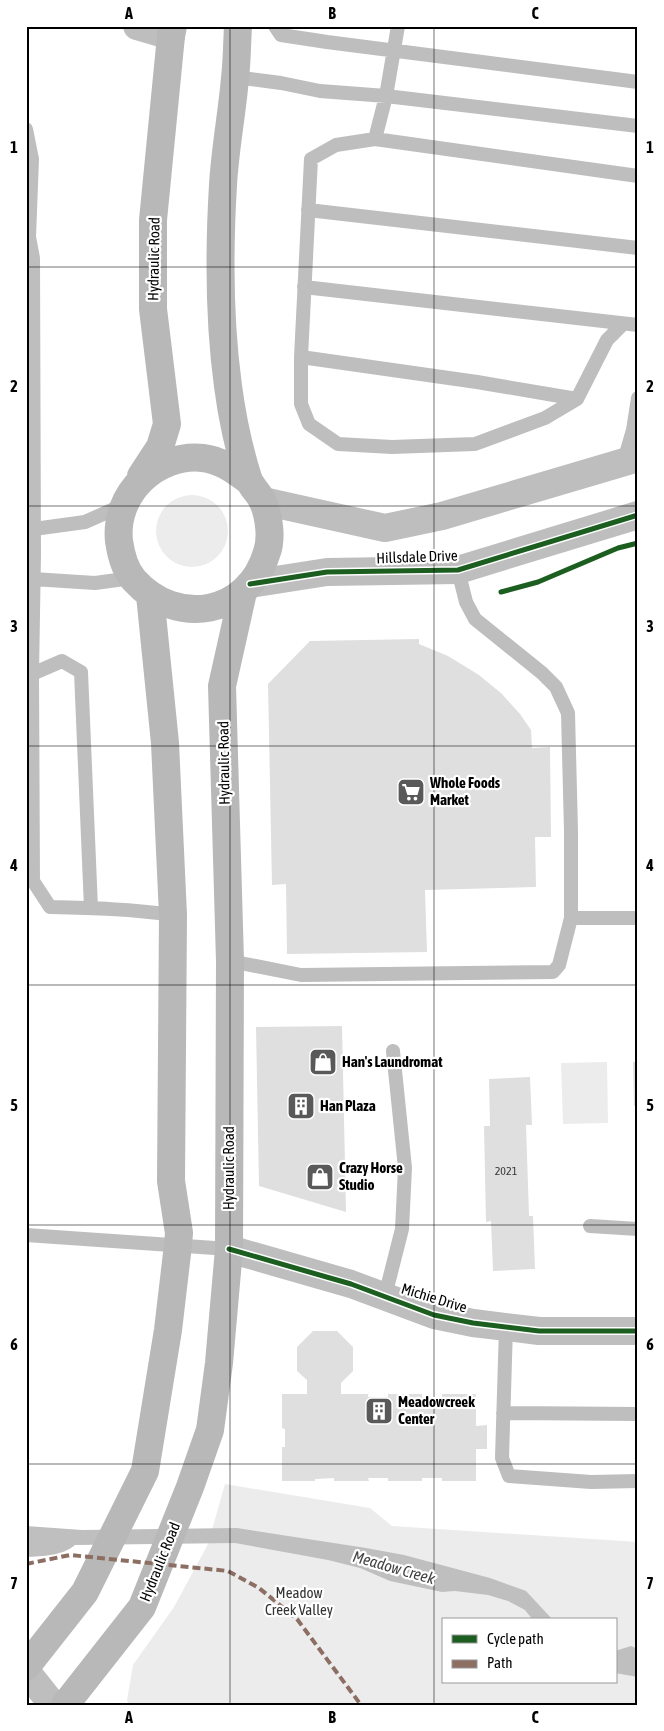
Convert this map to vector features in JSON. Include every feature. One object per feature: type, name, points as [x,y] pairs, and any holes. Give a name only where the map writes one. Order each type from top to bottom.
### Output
[{"type":"main road","name":"Hydraulic Road","points":[[141,587],[172,607],[197,610],[221,605],[246,588],[259,573],[268,550],[269,526],[235,426],[228,386],[220,304],[223,184],[235,77],[238,26]]},
{"type":"main road","name":"Hydraulic Road","points":[[26,1667],[85,1592],[145,1471],[168,1330],[178,1246],[171,1181],[173,915],[166,743],[141,587],[121,555],[118,530],[130,495],[160,447],[167,424],[153,309],[153,230],[172,31]]},
{"type":"main road","points":[[130,495],[155,468],[179,459],[204,458],[228,466],[256,491]]},
{"type":"main road","name":"Hydraulic Road","points":[[65,1705],[142,1607],[190,1488],[210,1430],[219,1363],[229,1249],[230,961],[222,686],[246,588]]},
{"type":"street","points":[[136,26],[172,31]]},
{"type":"street","name":"Hillsdale Drive","points":[[256,491],[385,528],[442,516],[631,460]]},
{"type":"street","name":"Hillsdale Drive","points":[[246,588],[327,572],[458,570],[638,515]]},
{"type":"street","name":"Michie Drive","points":[[229,1249],[351,1284],[434,1315],[473,1323],[539,1331],[638,1331]]},
{"type":"street","points":[[26,1671],[53,1705]]},
{"type":"lane","points":[[275,26],[281,35],[638,82]]},
{"type":"lane","points":[[375,139],[386,96],[398,26]]},
{"type":"lane","points":[[235,77],[281,83],[320,91],[386,96],[638,126]]},
{"type":"lane","points":[[26,129],[32,159],[27,236],[32,258],[34,529],[32,674],[33,882],[50,907],[143,910],[173,915]]},
{"type":"lane","points":[[623,324],[607,340],[577,399],[545,418],[475,444],[392,447],[338,444],[309,424],[301,404],[301,357],[310,159],[336,145],[375,139],[638,176]]},
{"type":"lane","points":[[308,210],[638,248]]},
{"type":"lane","points":[[304,287],[638,325]]},
{"type":"lane","points":[[301,357],[477,382],[577,399]]},
{"type":"lane","points":[[631,460],[638,398]]},
{"type":"lane","points":[[34,529],[85,522],[130,495]]},
{"type":"lane","points":[[230,961],[301,974],[553,972],[559,965],[571,918],[568,713],[556,687],[542,673],[475,619],[466,602],[458,570]]},
{"type":"lane","points":[[33,579],[141,587]]},
{"type":"lane","points":[[32,674],[62,661],[81,672],[91,908]]},
{"type":"lane","points":[[571,918],[638,918]]},
{"type":"lane","points":[[385,1296],[402,1229],[405,1168],[393,1051]]},
{"type":"lane","points":[[590,1226],[638,1229]]},
{"type":"lane","points":[[26,1235],[229,1249]]},
{"type":"lane","points":[[506,1327],[502,1458],[509,1476],[591,1482],[638,1481]]},
{"type":"lane","points":[[503,1412],[638,1414]]},
{"type":"green space","points":[[192,495],[206,498],[218,505],[225,517],[228,531],[225,545],[218,557],[206,564],[192,567],[178,564],[166,557],[159,545],[156,531],[159,517],[166,505],[178,498]]},
{"type":"green space","points":[[607,1062],[608,1123],[563,1124],[561,1063]]},
{"type":"green space","name":"Meadow Creek Valley","points":[[225,1484],[370,1508],[392,1526],[638,1542],[638,1705],[129,1705],[127,1700],[133,1665],[174,1607],[208,1544]]},
{"type":"water","name":"Meadow Creek","points":[[26,1526],[82,1530],[237,1528],[404,1555],[490,1578],[526,1591],[551,1618],[531,1618],[525,1610],[508,1601],[488,1595],[455,1591],[442,1592],[390,1581],[360,1568],[328,1560],[235,1543],[75,1545],[70,1549],[46,1556],[26,1557]]},
{"type":"water","points":[[631,1646],[638,1649],[638,1677],[616,1673],[616,1651]]},
{"type":"building","name":"Whole Foods Market","points":[[419,639],[419,644],[448,656],[479,675],[502,694],[531,730],[532,748],[550,747],[551,837],[535,837],[536,887],[425,890],[427,952],[287,954],[286,884],[272,885],[268,684],[310,641]]},
{"type":"building","name":"Han Plaza","points":[[342,1026],[346,1212],[259,1186],[256,1027]]},
{"type":"building","points":[[633,1062],[638,1062],[638,1106],[634,1106]]},
{"type":"building","points":[[530,1077],[532,1125],[526,1125],[529,1216],[533,1216],[535,1269],[493,1271],[491,1221],[486,1222],[484,1126],[490,1126],[489,1079]]},
{"type":"building","name":"Meadowcreek Center","points":[[313,1331],[337,1331],[353,1347],[353,1371],[341,1383],[341,1394],[368,1394],[368,1397],[388,1397],[388,1394],[422,1394],[422,1397],[442,1397],[442,1394],[476,1394],[476,1426],[487,1425],[487,1449],[476,1449],[476,1481],[442,1481],[442,1478],[422,1478],[422,1481],[388,1481],[388,1478],[368,1478],[369,1481],[334,1481],[334,1478],[315,1479],[315,1481],[282,1481],[282,1447],[285,1447],[285,1429],[282,1428],[282,1394],[307,1394],[307,1380],[297,1371],[297,1347]]},
{"type":"marked path","points":[[26,1564],[70,1555],[228,1571],[259,1588],[297,1619],[361,1705]]},
{"type":"cycle path","points":[[250,584],[327,572],[458,570],[638,515]]},
{"type":"cycle path","points":[[501,592],[538,582],[618,548],[638,543]]},
{"type":"cycle path","points":[[229,1249],[351,1284],[434,1315],[473,1323],[539,1331],[638,1331]]},
{"type":"place","name":"Whole Foods Market","points":[[411,792]]},
{"type":"place","name":"Han's Laundromat","points":[[323,1062]]},
{"type":"place","name":"Han Plaza","points":[[301,1106]]},
{"type":"place","name":"Crazy Horse Studio","points":[[320,1177]]},
{"type":"place","name":"Meadowcreek Center","points":[[379,1411]]}]
